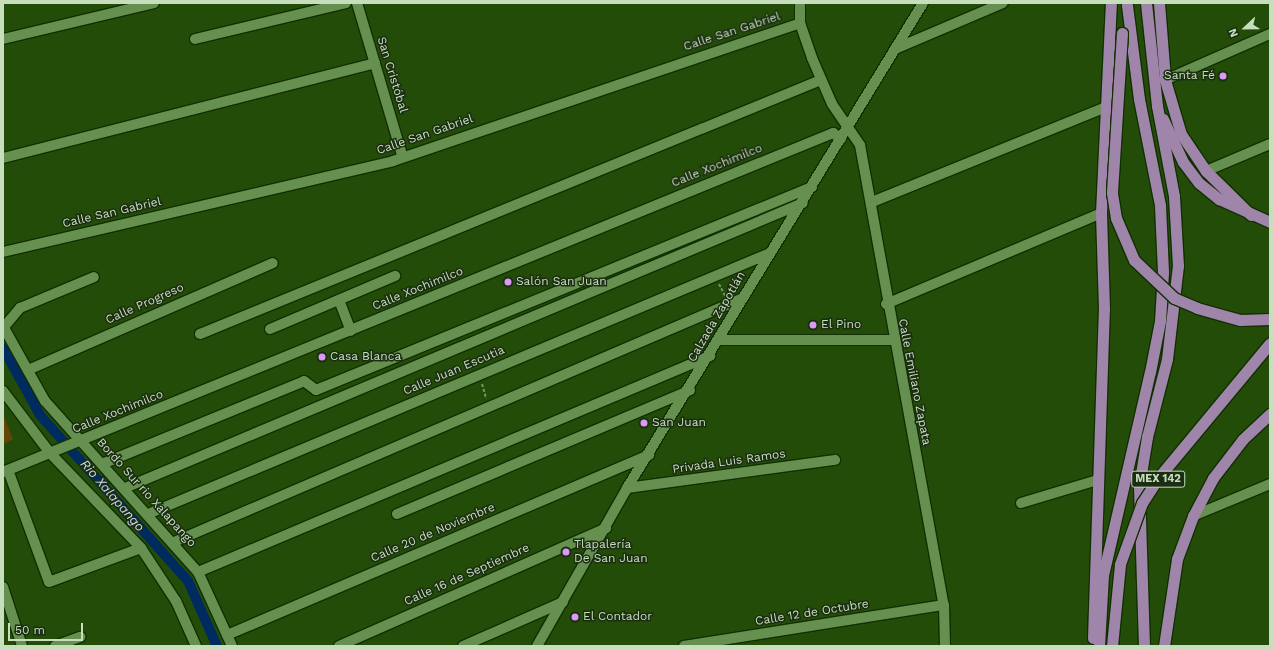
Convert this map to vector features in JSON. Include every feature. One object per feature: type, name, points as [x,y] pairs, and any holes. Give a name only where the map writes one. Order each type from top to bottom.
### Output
[{"type":"highway","points":[[1093,646],[1097,480],[1104,309],[1101,213],[1111,3]]},
{"type":"highway","points":[[1144,646],[1139,486],[1147,437],[1167,359],[1178,266],[1174,196],[1157,106],[1146,3]]},
{"type":"highway","points":[[1159,3],[1164,80],[1181,134],[1206,171],[1251,215]]},
{"type":"highway","points":[[1127,4],[1122,33],[1112,193],[1116,218],[1130,254],[1146,274],[1174,298],[1240,320],[1270,319]]},
{"type":"highway","points":[[1099,646],[1103,575],[1150,372],[1160,320],[1163,272],[1160,204],[1139,99],[1127,4]]},
{"type":"highway","points":[[1157,106],[1183,162],[1199,183],[1219,199],[1251,215],[1270,222]]},
{"type":"highway","name":"MEX 142","points":[[1112,646],[1120,564],[1142,503],[1158,478],[1270,343]]},
{"type":"highway","points":[[1164,646],[1177,559],[1193,516],[1213,478],[1243,439],[1270,414]]},
{"type":"street","points":[[3,39],[154,3]]},
{"type":"street","points":[[195,39],[346,3]]},
{"type":"street","name":"San Cristóbal","points":[[356,3],[402,155]]},
{"type":"street","points":[[800,3],[800,23]]},
{"type":"street","name":"Calzada Zapotlán","points":[[537,646],[606,528],[627,488],[690,390],[742,298],[803,203],[923,3]]},
{"type":"street","points":[[895,49],[1003,3]]},
{"type":"street","name":"Calle Emiliano Zapata","points":[[800,23],[821,80],[832,104],[849,125],[860,145],[872,202],[886,304],[944,605],[945,646]]},
{"type":"street","name":"Calle San Gabriel","points":[[3,252],[393,161],[402,155],[800,23]]},
{"type":"street","points":[[1164,80],[1270,34]]},
{"type":"street","points":[[3,158],[374,63]]},
{"type":"street","points":[[200,334],[821,80]]},
{"type":"street","points":[[872,202],[1106,107]]},
{"type":"street","name":"Calle Xochimilco","points":[[5,471],[833,133],[841,139]]},
{"type":"street","points":[[1206,171],[1270,144]]},
{"type":"street","points":[[102,464],[304,381],[316,390],[812,187]]},
{"type":"street","points":[[125,488],[803,203]]},
{"type":"street","points":[[886,304],[1101,213]]},
{"type":"street","name":"Calle Juan Escutia","points":[[148,514],[466,381],[710,276],[770,253]]},
{"type":"street","name":"Calle Progreso","points":[[28,370],[273,263]]},
{"type":"street","points":[[270,328],[395,276]]},
{"type":"street","points":[[3,326],[20,308],[94,277]]},
{"type":"street","points":[[174,542],[742,298]]},
{"type":"street","points":[[339,300],[352,330]]},
{"type":"street","name":"Bordo Sur rio Xalapango","points":[[3,326],[45,401],[174,542],[198,572],[232,646]]},
{"type":"street","points":[[719,340],[893,340]]},
{"type":"street","points":[[198,572],[710,356]]},
{"type":"street","points":[[397,514],[690,390]]},
{"type":"street","points":[[3,391],[50,453],[141,548],[176,601],[196,646]]},
{"type":"street","name":"Calle 20 de Noviembre","points":[[227,634],[649,455]]},
{"type":"street","name":"Privada Luis Ramos","points":[[627,488],[835,460]]},
{"type":"street","points":[[5,471],[49,582],[141,548]]},
{"type":"street","points":[[1021,503],[1097,480]]},
{"type":"street","points":[[1193,516],[1270,484]]},
{"type":"street","name":"Calle 16 de Septiembre","points":[[339,646],[606,528]]},
{"type":"street","points":[[3,587],[22,646]]},
{"type":"street","points":[[463,646],[563,602]]},
{"type":"street","name":"Calle 12 de Octubre","points":[[684,646],[944,605]]},
{"type":"street","points":[[55,646],[80,637]]},
{"type":"path","points":[[710,276],[722,289],[723,307]]},
{"type":"path","points":[[466,381],[480,381],[487,403],[482,410]]},
{"type":"shaded area","points":[[3,415],[13,439],[3,444]]},
{"type":"waterway","name":"Rio Xalapango","points":[[3,348],[40,415],[188,581],[217,646]]},
{"type":"place","name":"Santa Fé","points":[[1223,76]]},
{"type":"place","name":"Salón San Juan","points":[[508,282]]},
{"type":"place","name":"El Pino","points":[[813,325]]},
{"type":"place","name":"Casa Blanca","points":[[322,357]]},
{"type":"place","name":"San Juan","points":[[644,423]]},
{"type":"place","name":"Tlapalería De San Juan","points":[[566,552]]},
{"type":"place","name":"El Contador","points":[[575,617]]}]
